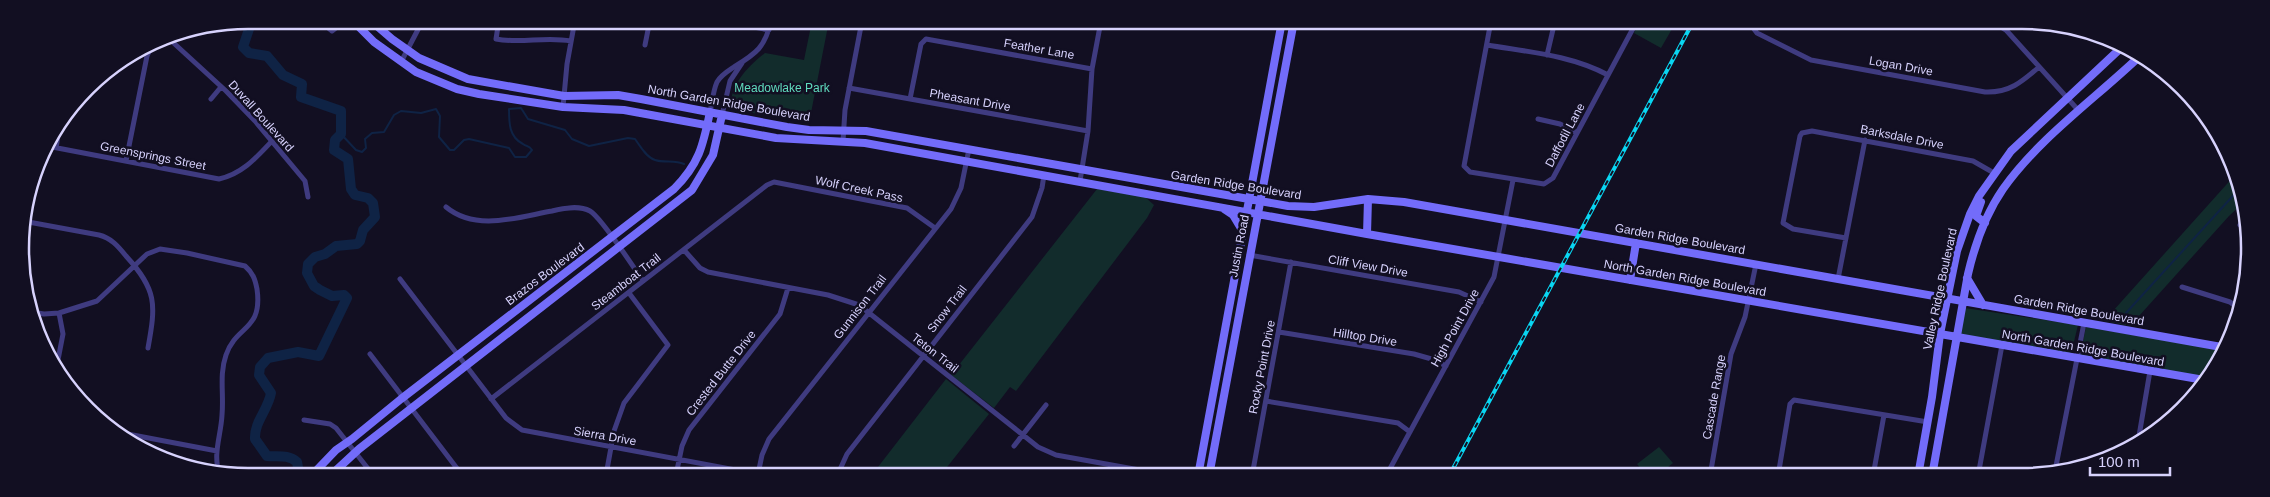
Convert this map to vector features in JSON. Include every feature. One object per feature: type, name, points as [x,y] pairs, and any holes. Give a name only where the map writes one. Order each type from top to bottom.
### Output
[{"type":"main road","name":"North Garden Ridge Boulevard","points":[[361,29],[374,42],[401,62],[432,79],[457,89],[563,107],[624,110],[707,125]]},
{"type":"main road","name":"North Garden Ridge Boulevard","points":[[381,29],[407,50],[449,72],[468,79],[564,96],[618,95],[802,129],[866,131],[1132,179]]},
{"type":"main road","name":"Justin Road","points":[[1199,468],[1281,29]]},
{"type":"main road","name":"Justin Road","points":[[1210,468],[1293,29]]},
{"type":"main road","name":"Valley Ridge Boulevard","points":[[1919,468],[1940,334],[1957,250],[1965,224],[1994,173],[2019,143],[2118,51]]},
{"type":"main road","name":"Valley Ridge Boulevard","points":[[1933,468],[1967,278],[1973,254],[1985,222],[2003,190],[2026,160],[2135,60]]},
{"type":"main road","points":[[1270,86],[1282,86]]},
{"type":"main road","name":"Brazos Boulevard","points":[[318,468],[327,457],[402,397],[674,189],[690,173],[699,156],[710,112]]},
{"type":"main road","name":"Brazos Boulevard","points":[[338,468],[355,452],[692,190],[713,155],[722,115]]},
{"type":"main road","name":"Garden Ridge Boulevard","points":[[707,125],[776,138],[865,143],[1161,195]]},
{"type":"main road","points":[[1132,179],[1134,190]]},
{"type":"main road","name":"Garden Ridge Boulevard","points":[[1132,179],[1259,202],[1305,208],[1368,199],[1404,202],[2219,346]]},
{"type":"main road","points":[[1985,222],[1978,219],[1976,213],[1986,193],[1987,184]]},
{"type":"main road","name":"North Garden Ridge Boulevard","points":[[1161,195],[1367,234],[2198,379]]},
{"type":"main road","points":[[1367,234],[1368,199]]},
{"type":"main road","points":[[1215,206],[1233,215],[1242,232]]},
{"type":"main road","points":[[1630,280],[1636,243]]},
{"type":"main road","points":[[1967,278],[1984,305]]},
{"type":"main road","points":[[513,312],[522,324]]},
{"type":"main road","points":[[1211,398],[1222,400]]},
{"type":"main road","points":[[1928,422],[1941,424]]},
{"type":"street","points":[[401,62],[418,29]]},
{"type":"street","points":[[498,29],[496,39],[515,42],[556,38],[571,42]]},
{"type":"street","points":[[563,107],[573,29]]},
{"type":"street","points":[[645,45],[648,29]]},
{"type":"street","points":[[764,29],[769,30]]},
{"type":"street","points":[[843,141],[848,88],[860,29]]},
{"type":"street","points":[[1080,181],[1088,132],[1092,69],[1100,29]]},
{"type":"street","points":[[1490,29],[1487,45],[1547,55],[1590,65],[1608,74]]},
{"type":"street","points":[[1547,55],[1553,29]]},
{"type":"street","name":"Daffodil Lane","points":[[1487,45],[1464,166],[1466,170],[1539,184],[1549,182],[1633,29]]},
{"type":"street","name":"Logan Drive","points":[[1754,29],[1757,33],[1811,60],[1985,92],[1996,92],[2013,88],[2039,67]]},
{"type":"street","points":[[2004,29],[2080,111]]},
{"type":"street","name":"Brazos Boulevard","points":[[710,112],[717,82],[727,71],[744,61],[762,46],[769,30]]},
{"type":"street","name":"Feather Lane","points":[[910,99],[921,44],[926,39],[1092,69]]},
{"type":"street","name":"Duvall Boulevard","points":[[172,42],[246,111],[305,181],[308,197]]},
{"type":"street","points":[[126,162],[149,52]]},
{"type":"street","name":"Brazos Boulevard","points":[[722,115],[730,81],[744,61]]},
{"type":"street","points":[[211,99],[221,87]]},
{"type":"street","name":"Pheasant Drive","points":[[848,88],[1088,132]]},
{"type":"street","points":[[1538,119],[1560,124],[1577,133]]},
{"type":"street","name":"Barksdale Drive","points":[[1846,238],[1793,229],[1784,224],[1800,136],[1804,132],[1812,131],[1865,140],[1973,162],[1994,173]]},
{"type":"street","points":[[56,148],[57,140]]},
{"type":"street","points":[[1838,279],[1865,140]]},
{"type":"street","name":"Greensprings Street","points":[[56,148],[219,179],[241,170],[255,160],[272,141]]},
{"type":"street","name":"Gunnison Trail","points":[[759,468],[762,454],[769,439],[934,228],[951,209],[958,194],[969,149]]},
{"type":"street","name":"Snow Trail","points":[[841,468],[847,454],[1032,217],[1042,188],[1044,175]]},
{"type":"street","name":"High Point Drive","points":[[1390,468],[1494,277],[1514,180]]},
{"type":"street","name":"Wolf Creek Pass","points":[[774,182],[907,208],[934,228]]},
{"type":"street","name":"Steamboat Trail","points":[[491,399],[774,182]]},
{"type":"street","points":[[446,207],[458,215],[477,221],[490,222],[566,208],[585,209],[594,214],[643,281]]},
{"type":"street","points":[[31,222],[106,237],[135,265],[142,274],[152,295],[152,320],[148,348]]},
{"type":"street","points":[[38,313],[59,313],[97,301],[147,254],[156,250],[173,250],[241,264],[249,270],[254,276],[258,299],[257,313],[252,323],[229,348],[224,364],[221,388],[222,416],[216,465]]},
{"type":"street","name":"Teton Trail","points":[[684,250],[700,268],[708,272],[844,298],[859,305],[1038,447],[1056,454],[1131,468]]},
{"type":"street","name":"Cliff View Drive","points":[[1249,255],[1459,292],[1481,302]]},
{"type":"street","name":"Rocky Point Drive","points":[[1253,468],[1291,262]]},
{"type":"street","name":"Cascade Range","points":[[1711,468],[1731,354],[1744,322],[1756,264]]},
{"type":"street","name":"Sierra Drive","points":[[400,279],[506,418],[522,430],[724,468]]},
{"type":"street","points":[[2182,287],[2234,305]]},
{"type":"street","name":"Crested Butte Drive","points":[[677,468],[689,430],[780,314],[788,288]]},
{"type":"street","points":[[607,468],[611,447],[624,404],[668,345],[629,293]]},
{"type":"street","points":[[58,358],[62,334],[59,313]]},
{"type":"street","points":[[2057,465],[2084,322]]},
{"type":"street","name":"Hilltop Drive","points":[[1279,332],[1414,354],[1435,360],[1446,366]]},
{"type":"street","points":[[1979,468],[2002,345]]},
{"type":"street","points":[[370,354],[457,468]]},
{"type":"street","points":[[2139,434],[2150,371]]},
{"type":"street","points":[[1779,468],[1790,404],[1794,400],[1928,422]]},
{"type":"street","points":[[1266,401],[1398,423],[1410,432]]},
{"type":"street","points":[[1014,446],[1046,405]]},
{"type":"street","points":[[1874,468],[1884,416]]},
{"type":"street","points":[[304,420],[330,424],[368,468]]},
{"type":"street","points":[[132,435],[217,451]]},
{"type":"green space","name":"Meadowlake Park","points":[[810,29],[827,29],[809,123],[730,109],[733,92],[741,77],[765,53],[804,60]]},
{"type":"green space","points":[[1636,29],[1672,29],[1661,48],[1634,33]]},
{"type":"green space","points":[[2231,180],[2237,208],[2130,326],[2104,321]]},
{"type":"green space","points":[[1097,189],[1145,197],[1154,205],[1147,218],[1016,391],[1010,387],[994,408],[951,375]]},
{"type":"green space","points":[[1965,308],[2078,325],[2071,354],[1960,335]]},
{"type":"green space","points":[[2086,327],[2217,349],[2200,377],[2080,356]]},
{"type":"green space","points":[[946,379],[989,414],[946,468],[877,468]]},
{"type":"green space","points":[[1659,447],[1673,463],[1667,468],[1640,468],[1637,464]]},
{"type":"waterway","points":[[249,29],[243,47],[249,53],[267,56],[283,75],[302,84],[301,97],[341,111],[341,134],[335,140],[334,150],[348,159],[351,189],[355,195],[368,198],[373,203],[375,217],[363,230],[360,241],[357,244],[336,246],[325,254],[315,257],[308,264],[307,273],[314,286],[332,296],[344,295],[347,298],[319,356],[298,352],[268,358],[260,367],[259,375],[271,393],[259,421],[255,439],[267,456],[294,459],[298,468]]},
{"type":"waterway","points":[[341,134],[356,150],[362,152],[366,148],[365,139],[372,133],[384,132],[394,115],[401,111],[421,113],[436,109],[440,116],[439,137],[450,150],[454,150],[464,140],[469,139],[509,148],[515,157],[526,157],[532,150],[518,141],[512,134],[509,119],[509,109],[521,108],[528,119],[565,130],[572,139],[589,146],[628,138],[635,139],[652,159],[684,164]]},
{"type":"waterway","points":[[2126,313],[2234,194]]},
{"type":"railway","points":[[1453,468],[1689,29]]}]
